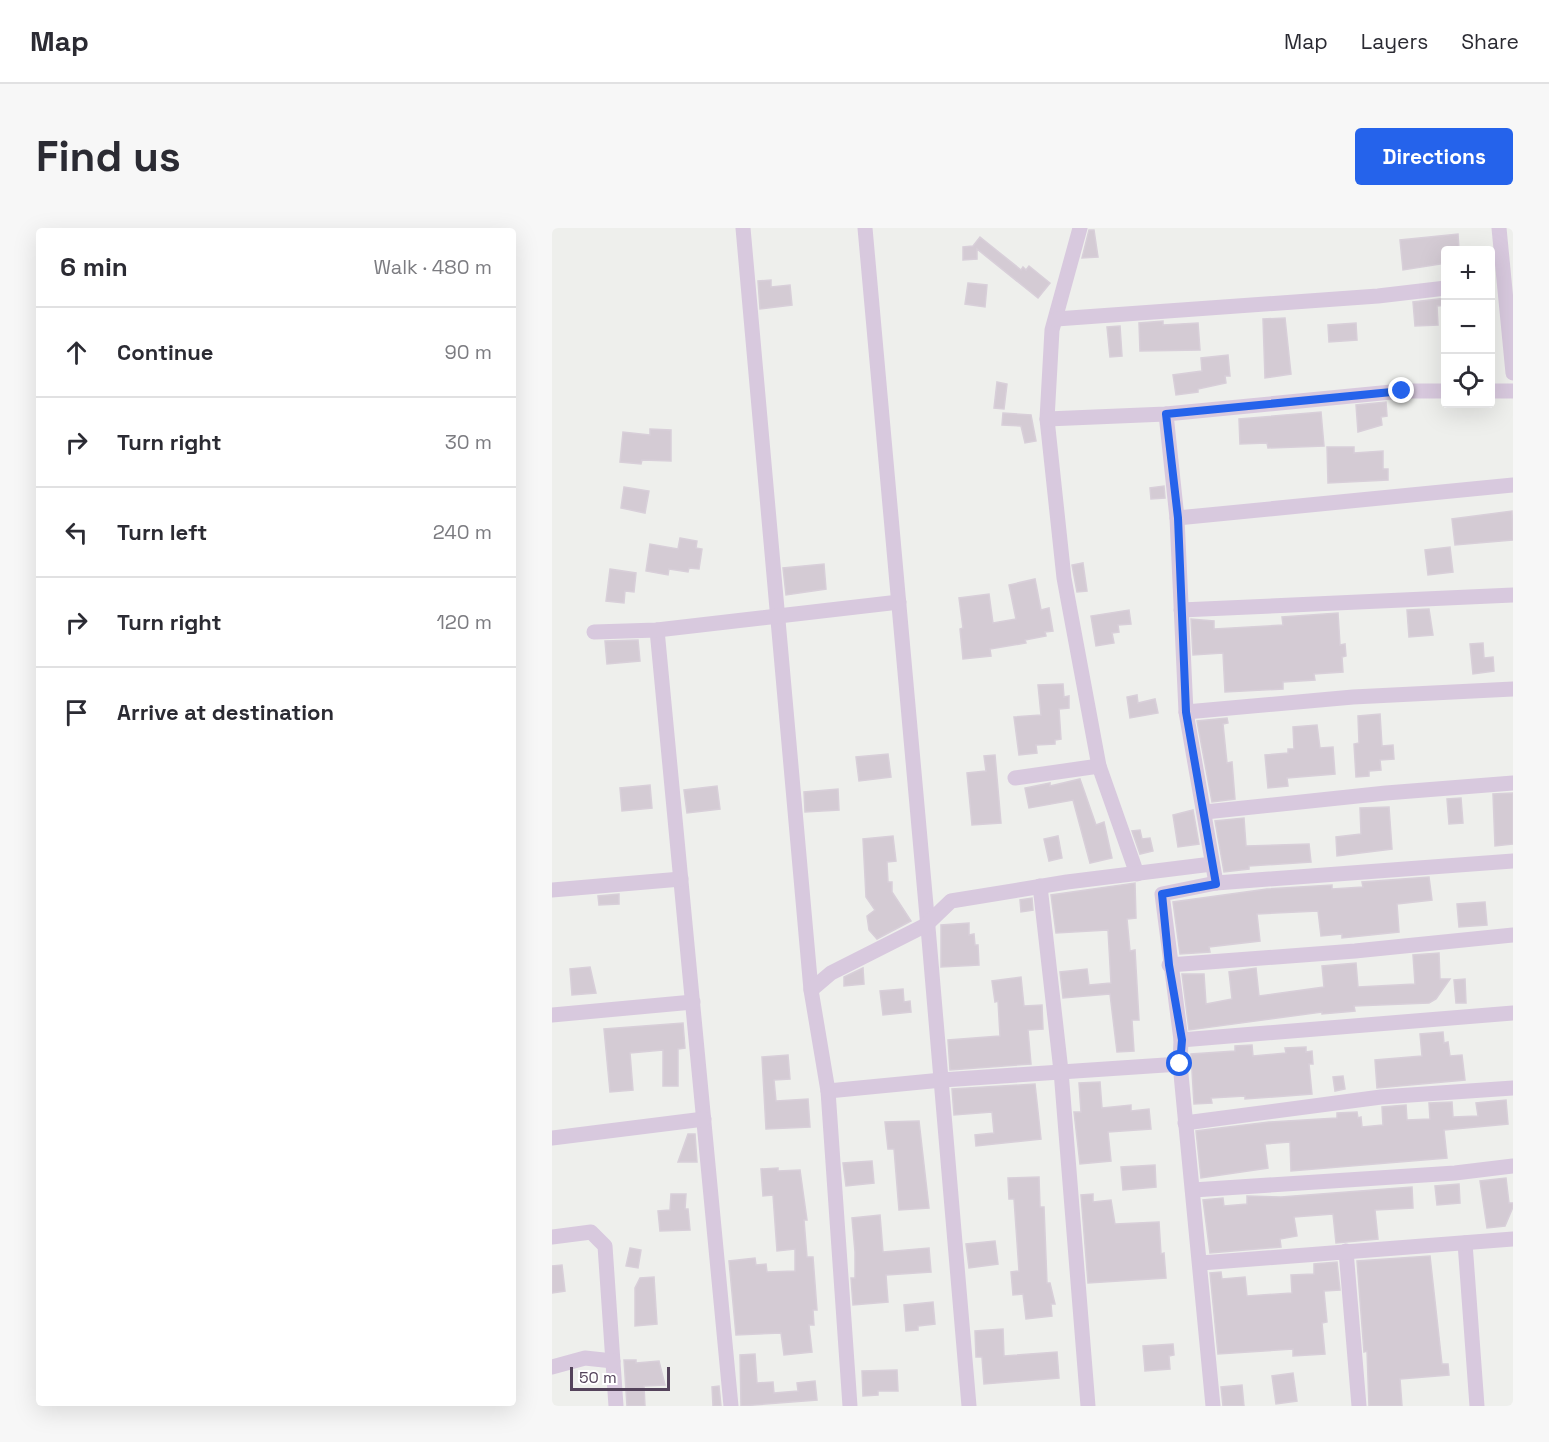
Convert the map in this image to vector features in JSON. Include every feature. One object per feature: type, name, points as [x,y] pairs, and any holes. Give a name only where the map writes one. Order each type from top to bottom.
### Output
[{"type":"street","points":[[742,228],[811,990],[828,1091],[850,1406]]},
{"type":"street","points":[[866,228],[969,1406]]},
{"type":"street","points":[[1080,228],[1052,330],[1047,419],[1064,578],[1099,766],[1137,874]]},
{"type":"street","points":[[1499,228],[1497,282],[1513,373]]},
{"type":"street","points":[[1056,319],[1378,296],[1441,289]]},
{"type":"street","points":[[1047,419],[1166,414],[1402,391],[1441,391]]},
{"type":"street","points":[[1495,391],[1513,391]]},
{"type":"street","points":[[1166,414],[1178,518],[1186,712],[1216,884]]},
{"type":"street","points":[[1178,518],[1513,485]]},
{"type":"street","points":[[1181,610],[1513,595]]},
{"type":"street","points":[[594,632],[657,630],[899,602]]},
{"type":"street","points":[[657,630],[731,1406]]},
{"type":"street","points":[[1186,712],[1353,697],[1513,689]]},
{"type":"street","points":[[1015,778],[1099,766]]},
{"type":"street","points":[[1205,812],[1513,783]]},
{"type":"street","points":[[1213,1406],[1180,1064],[1182,1040],[1169,965],[1162,894],[1216,884],[1513,861]]},
{"type":"street","points":[[811,990],[831,973],[926,926],[951,901],[1040,886],[1212,864]]},
{"type":"street","points":[[552,890],[681,879]]},
{"type":"street","points":[[1040,886],[1061,1071],[1088,1406]]},
{"type":"street","points":[[1169,965],[1355,951],[1513,934]]},
{"type":"street","points":[[552,1015],[693,1002]]},
{"type":"street","points":[[1182,1040],[1513,1013]]},
{"type":"street","points":[[828,1091],[942,1080],[1180,1064]]},
{"type":"street","points":[[1185,1123],[1381,1097],[1513,1088]]},
{"type":"street","points":[[552,1138],[705,1119]]},
{"type":"street","points":[[1193,1190],[1455,1173],[1513,1166]]},
{"type":"street","points":[[552,1236],[591,1232],[605,1246],[616,1406]]},
{"type":"street","points":[[1201,1263],[1513,1239]]},
{"type":"street","points":[[1465,1243],[1477,1406]]},
{"type":"street","points":[[1346,1251],[1359,1406]]},
{"type":"street","points":[[552,1367],[585,1358],[613,1361]]},
{"type":"building","points":[[1089,230],[1094,230],[1098,257],[1082,258]]},
{"type":"building","points":[[1458,234],[1459,246],[1441,246],[1441,264],[1403,270],[1400,240]]},
{"type":"building","points":[[980,237],[1021,270],[1023,267],[1026,270],[1029,266],[1050,283],[1038,298],[977,249],[977,259],[963,260],[963,247],[973,246]]},
{"type":"building","points":[[771,280],[771,287],[790,285],[792,305],[760,309],[758,281]]},
{"type":"building","points":[[968,283],[987,285],[985,307],[965,304]]},
{"type":"building","points":[[1441,299],[1441,306],[1437,306],[1438,325],[1415,326],[1413,302]]},
{"type":"building","points":[[1285,318],[1291,374],[1265,378],[1263,319]]},
{"type":"building","points":[[1163,321],[1163,325],[1198,323],[1200,350],[1140,351],[1139,323]]},
{"type":"building","points":[[1356,323],[1357,340],[1329,342],[1328,325]]},
{"type":"building","points":[[1120,326],[1122,356],[1110,357],[1107,327]]},
{"type":"building","points":[[1228,355],[1230,376],[1225,376],[1226,383],[1198,389],[1198,392],[1176,395],[1173,375],[1202,371],[1201,358]]},
{"type":"building","points":[[997,382],[1007,384],[1004,409],[994,408]]},
{"type":"building","points":[[1386,402],[1387,416],[1381,417],[1382,425],[1358,432],[1356,405]]},
{"type":"building","points":[[1321,412],[1324,446],[1268,448],[1267,443],[1240,444],[1239,419]]},
{"type":"building","points":[[1003,413],[1031,415],[1036,441],[1025,443],[1021,426],[1002,425]]},
{"type":"building","points":[[650,429],[671,430],[671,461],[642,460],[641,464],[620,462],[623,432],[650,435]]},
{"type":"building","points":[[1327,447],[1354,447],[1354,453],[1383,451],[1383,469],[1388,469],[1388,480],[1328,483]]},
{"type":"building","points":[[1164,486],[1165,498],[1151,499],[1150,488]]},
{"type":"building","points":[[624,487],[649,491],[645,513],[621,508]]},
{"type":"building","points":[[1512,511],[1513,540],[1455,545],[1452,519]]},
{"type":"building","points":[[680,538],[697,541],[696,548],[702,549],[699,569],[689,568],[688,572],[669,569],[668,575],[646,571],[650,544],[678,549]]},
{"type":"building","points":[[1450,547],[1453,572],[1428,575],[1425,550]]},
{"type":"building","points":[[1083,563],[1087,591],[1077,592],[1072,565]]},
{"type":"building","points":[[824,564],[826,589],[786,595],[783,568]]},
{"type":"building","points":[[610,569],[636,573],[634,592],[625,591],[624,603],[606,601]]},
{"type":"building","points":[[1035,579],[1041,610],[1049,608],[1053,631],[1045,632],[1046,636],[1025,640],[1026,643],[990,649],[991,656],[963,659],[960,629],[963,628],[959,598],[989,594],[993,623],[1016,619],[1009,585]]},
{"type":"building","points":[[1429,609],[1433,635],[1409,637],[1407,610]]},
{"type":"building","points":[[1129,610],[1131,624],[1118,625],[1119,632],[1112,633],[1114,643],[1096,646],[1091,616]]},
{"type":"building","points":[[1338,613],[1340,645],[1345,644],[1346,656],[1342,657],[1343,672],[1314,674],[1315,680],[1283,682],[1283,689],[1225,692],[1223,653],[1193,655],[1191,619],[1214,621],[1214,629],[1283,625],[1282,617]]},
{"type":"building","points":[[638,640],[640,661],[607,664],[605,641]]},
{"type":"building","points":[[1483,643],[1484,658],[1493,657],[1494,671],[1473,674],[1470,644]]},
{"type":"building","points":[[1063,684],[1064,697],[1069,696],[1069,708],[1059,709],[1061,739],[1055,740],[1055,744],[1036,745],[1037,753],[1019,755],[1014,717],[1041,715],[1038,685]]},
{"type":"building","points":[[1137,695],[1138,703],[1155,699],[1158,713],[1130,718],[1127,697]]},
{"type":"building","points":[[1380,714],[1382,746],[1393,745],[1394,759],[1380,760],[1381,770],[1369,771],[1369,776],[1356,777],[1354,744],[1359,743],[1358,716]]},
{"type":"building","points":[[1227,718],[1228,723],[1223,724],[1227,763],[1232,762],[1235,799],[1212,802],[1197,721]]},
{"type":"building","points":[[1317,725],[1320,748],[1333,747],[1335,774],[1287,778],[1288,786],[1268,788],[1265,755],[1288,753],[1288,749],[1294,749],[1293,727]]},
{"type":"building","points":[[888,754],[891,777],[859,781],[856,757]]},
{"type":"building","points":[[995,755],[1001,823],[972,825],[967,773],[986,771],[984,756]]},
{"type":"building","points":[[1080,779],[1096,825],[1104,822],[1112,858],[1090,863],[1073,800],[1029,808],[1025,788],[1050,783],[1050,786]]},
{"type":"building","points":[[650,785],[652,808],[622,811],[620,788]]},
{"type":"building","points":[[717,786],[720,809],[687,813],[684,790]]},
{"type":"building","points":[[838,789],[839,810],[805,812],[804,792]]},
{"type":"building","points":[[1513,793],[1513,844],[1495,846],[1493,794]]},
{"type":"building","points":[[1461,798],[1463,823],[1449,824],[1447,799]]},
{"type":"building","points":[[1389,807],[1392,849],[1337,856],[1336,837],[1361,834],[1360,808]]},
{"type":"building","points":[[1193,810],[1199,844],[1178,847],[1173,815]]},
{"type":"building","points":[[1244,818],[1246,846],[1309,844],[1311,862],[1249,866],[1249,869],[1224,872],[1215,821]]},
{"type":"building","points":[[1140,830],[1142,839],[1150,838],[1153,851],[1140,854],[1132,831]]},
{"type":"building","points":[[893,836],[896,861],[887,862],[888,882],[892,882],[892,892],[911,921],[877,939],[869,930],[867,916],[875,910],[866,897],[863,839]]},
{"type":"building","points":[[1058,836],[1062,858],[1049,861],[1044,839]]},
{"type":"building","points":[[1429,877],[1432,900],[1397,904],[1399,932],[1342,938],[1342,934],[1321,936],[1318,911],[1257,914],[1260,941],[1209,947],[1210,952],[1180,954],[1173,902],[1267,889],[1332,885],[1332,889],[1363,887],[1362,882]]},
{"type":"building","points":[[1135,883],[1136,918],[1127,919],[1130,951],[1135,950],[1139,1020],[1132,1020],[1134,1051],[1117,1052],[1110,994],[1063,998],[1060,972],[1087,969],[1089,985],[1111,983],[1108,930],[1056,933],[1051,895]]},
{"type":"building","points":[[619,894],[619,904],[599,905],[598,896]]},
{"type":"building","points":[[1032,898],[1033,910],[1021,912],[1020,900]]},
{"type":"building","points":[[1485,902],[1487,925],[1459,927],[1457,904]]},
{"type":"building","points":[[969,923],[969,935],[974,934],[975,945],[978,945],[979,965],[941,967],[941,925]]},
{"type":"building","points":[[1439,953],[1440,979],[1450,979],[1436,999],[1429,1003],[1354,1006],[1355,1011],[1322,1014],[1322,1012],[1189,1030],[1182,974],[1204,974],[1206,1004],[1232,999],[1229,972],[1256,968],[1259,996],[1324,987],[1322,966],[1356,963],[1358,987],[1415,984],[1413,955]]},
{"type":"building","points":[[590,967],[596,993],[572,995],[570,969]]},
{"type":"building","points":[[863,968],[864,984],[844,986],[844,977]]},
{"type":"building","points":[[1021,977],[1024,1006],[1042,1005],[1043,1029],[1028,1030],[1031,1064],[950,1070],[948,1040],[1000,1036],[998,1001],[995,1002],[992,981]]},
{"type":"building","points":[[1465,979],[1466,1003],[1456,1003],[1454,980]]},
{"type":"building","points":[[903,989],[904,1002],[910,1001],[911,1012],[883,1015],[880,991]]},
{"type":"building","points":[[683,1023],[685,1048],[678,1049],[678,1086],[663,1086],[663,1050],[630,1053],[633,1090],[610,1092],[604,1029]]},
{"type":"building","points":[[1443,1032],[1444,1043],[1448,1042],[1450,1056],[1462,1055],[1465,1080],[1377,1088],[1375,1060],[1422,1056],[1420,1034]]},
{"type":"building","points":[[1252,1045],[1253,1056],[1286,1053],[1285,1048],[1306,1047],[1306,1052],[1312,1051],[1313,1064],[1309,1064],[1312,1094],[1245,1099],[1245,1096],[1211,1098],[1212,1103],[1194,1104],[1191,1054],[1235,1051],[1235,1046]]},
{"type":"building","points":[[788,1055],[790,1079],[774,1080],[776,1101],[808,1099],[810,1127],[766,1129],[762,1057]]},
{"type":"building","points":[[1343,1076],[1345,1089],[1335,1091],[1333,1077]]},
{"type":"building","points":[[1100,1082],[1102,1108],[1131,1105],[1131,1111],[1149,1109],[1151,1129],[1108,1132],[1111,1161],[1080,1164],[1074,1112],[1081,1112],[1079,1083]]},
{"type":"building","points":[[1035,1084],[1041,1139],[976,1146],[975,1135],[994,1133],[992,1112],[954,1115],[952,1089]]},
{"type":"building","points":[[1506,1100],[1508,1124],[1444,1130],[1447,1158],[1291,1171],[1290,1142],[1265,1144],[1268,1168],[1201,1178],[1196,1131],[1269,1122],[1337,1118],[1337,1113],[1357,1112],[1358,1118],[1361,1117],[1362,1127],[1383,1125],[1382,1107],[1406,1105],[1407,1120],[1430,1119],[1429,1103],[1452,1102],[1453,1117],[1478,1116],[1476,1103]]},
{"type":"building","points":[[919,1121],[929,1208],[899,1210],[894,1149],[888,1149],[885,1122]]},
{"type":"building","points":[[688,1134],[695,1134],[697,1162],[678,1162]]},
{"type":"building","points":[[872,1161],[874,1183],[846,1186],[843,1163]]},
{"type":"building","points":[[1155,1165],[1156,1187],[1123,1190],[1121,1167]]},
{"type":"building","points":[[778,1168],[778,1171],[800,1170],[807,1220],[804,1220],[807,1257],[813,1257],[817,1310],[813,1310],[814,1325],[809,1325],[812,1352],[784,1355],[781,1333],[736,1335],[729,1261],[755,1258],[756,1265],[766,1264],[767,1272],[795,1271],[795,1249],[777,1251],[773,1195],[763,1196],[761,1169]]},
{"type":"building","points":[[1039,1177],[1040,1207],[1044,1207],[1047,1283],[1050,1283],[1055,1304],[1051,1304],[1052,1316],[1026,1319],[1023,1294],[1013,1295],[1011,1272],[1019,1271],[1014,1199],[1009,1199],[1008,1178]]},
{"type":"building","points":[[1506,1178],[1509,1203],[1513,1203],[1513,1207],[1505,1226],[1487,1228],[1480,1181]]},
{"type":"building","points":[[1459,1184],[1460,1203],[1437,1205],[1435,1186]]},
{"type":"building","points":[[1412,1187],[1413,1208],[1375,1210],[1378,1239],[1336,1243],[1333,1214],[1294,1217],[1297,1236],[1280,1239],[1281,1247],[1210,1253],[1203,1200],[1223,1198],[1224,1206],[1247,1204],[1247,1196],[1281,1197]]},
{"type":"building","points":[[671,1194],[686,1194],[685,1209],[688,1209],[690,1230],[660,1231],[658,1211],[670,1210]]},
{"type":"building","points":[[1093,1194],[1093,1202],[1111,1200],[1115,1224],[1159,1222],[1161,1254],[1164,1253],[1166,1278],[1088,1283],[1081,1195]]},
{"type":"building","points":[[880,1215],[883,1252],[929,1248],[931,1272],[886,1275],[888,1302],[853,1305],[851,1278],[855,1278],[855,1252],[852,1218]]},
{"type":"building","points":[[995,1241],[998,1264],[969,1268],[966,1244]]},
{"type":"building","points":[[630,1248],[641,1250],[638,1268],[626,1266]]},
{"type":"building","points":[[1430,1256],[1442,1364],[1448,1364],[1449,1375],[1400,1379],[1402,1406],[1369,1406],[1367,1351],[1364,1352],[1357,1261]]},
{"type":"building","points":[[1337,1262],[1340,1290],[1324,1291],[1327,1322],[1322,1323],[1325,1354],[1293,1356],[1293,1349],[1218,1354],[1210,1273],[1221,1272],[1222,1279],[1245,1277],[1247,1296],[1292,1293],[1291,1275],[1314,1274],[1314,1264]]},
{"type":"building","points":[[562,1265],[565,1291],[552,1293],[552,1266]]},
{"type":"building","points":[[654,1277],[657,1324],[635,1326],[635,1288],[640,1278]]},
{"type":"building","points":[[933,1302],[935,1324],[918,1326],[918,1330],[906,1331],[904,1305]]},
{"type":"building","points":[[1003,1329],[1004,1356],[1057,1352],[1059,1378],[984,1384],[982,1357],[976,1357],[975,1331]]},
{"type":"building","points":[[1173,1344],[1174,1355],[1169,1356],[1170,1369],[1145,1371],[1143,1346]]},
{"type":"building","points":[[755,1354],[757,1383],[773,1382],[774,1393],[798,1391],[797,1383],[815,1381],[817,1400],[741,1406],[740,1355]]},
{"type":"building","points":[[624,1360],[636,1360],[636,1363],[659,1361],[665,1385],[644,1386],[645,1406],[627,1406]]},
{"type":"building","points":[[897,1370],[898,1391],[878,1391],[878,1395],[863,1396],[862,1371]]},
{"type":"building","points":[[1293,1373],[1297,1401],[1276,1404],[1272,1376]]},
{"type":"building","points":[[1242,1385],[1244,1406],[1223,1406],[1221,1387]]},
{"type":"building","points":[[719,1386],[721,1406],[713,1406],[712,1387]]},
{"type":"route","points":[[1180,1064],[1182,1040],[1169,965],[1162,894],[1216,884],[1186,712],[1178,518],[1166,414],[1402,391]]}]
